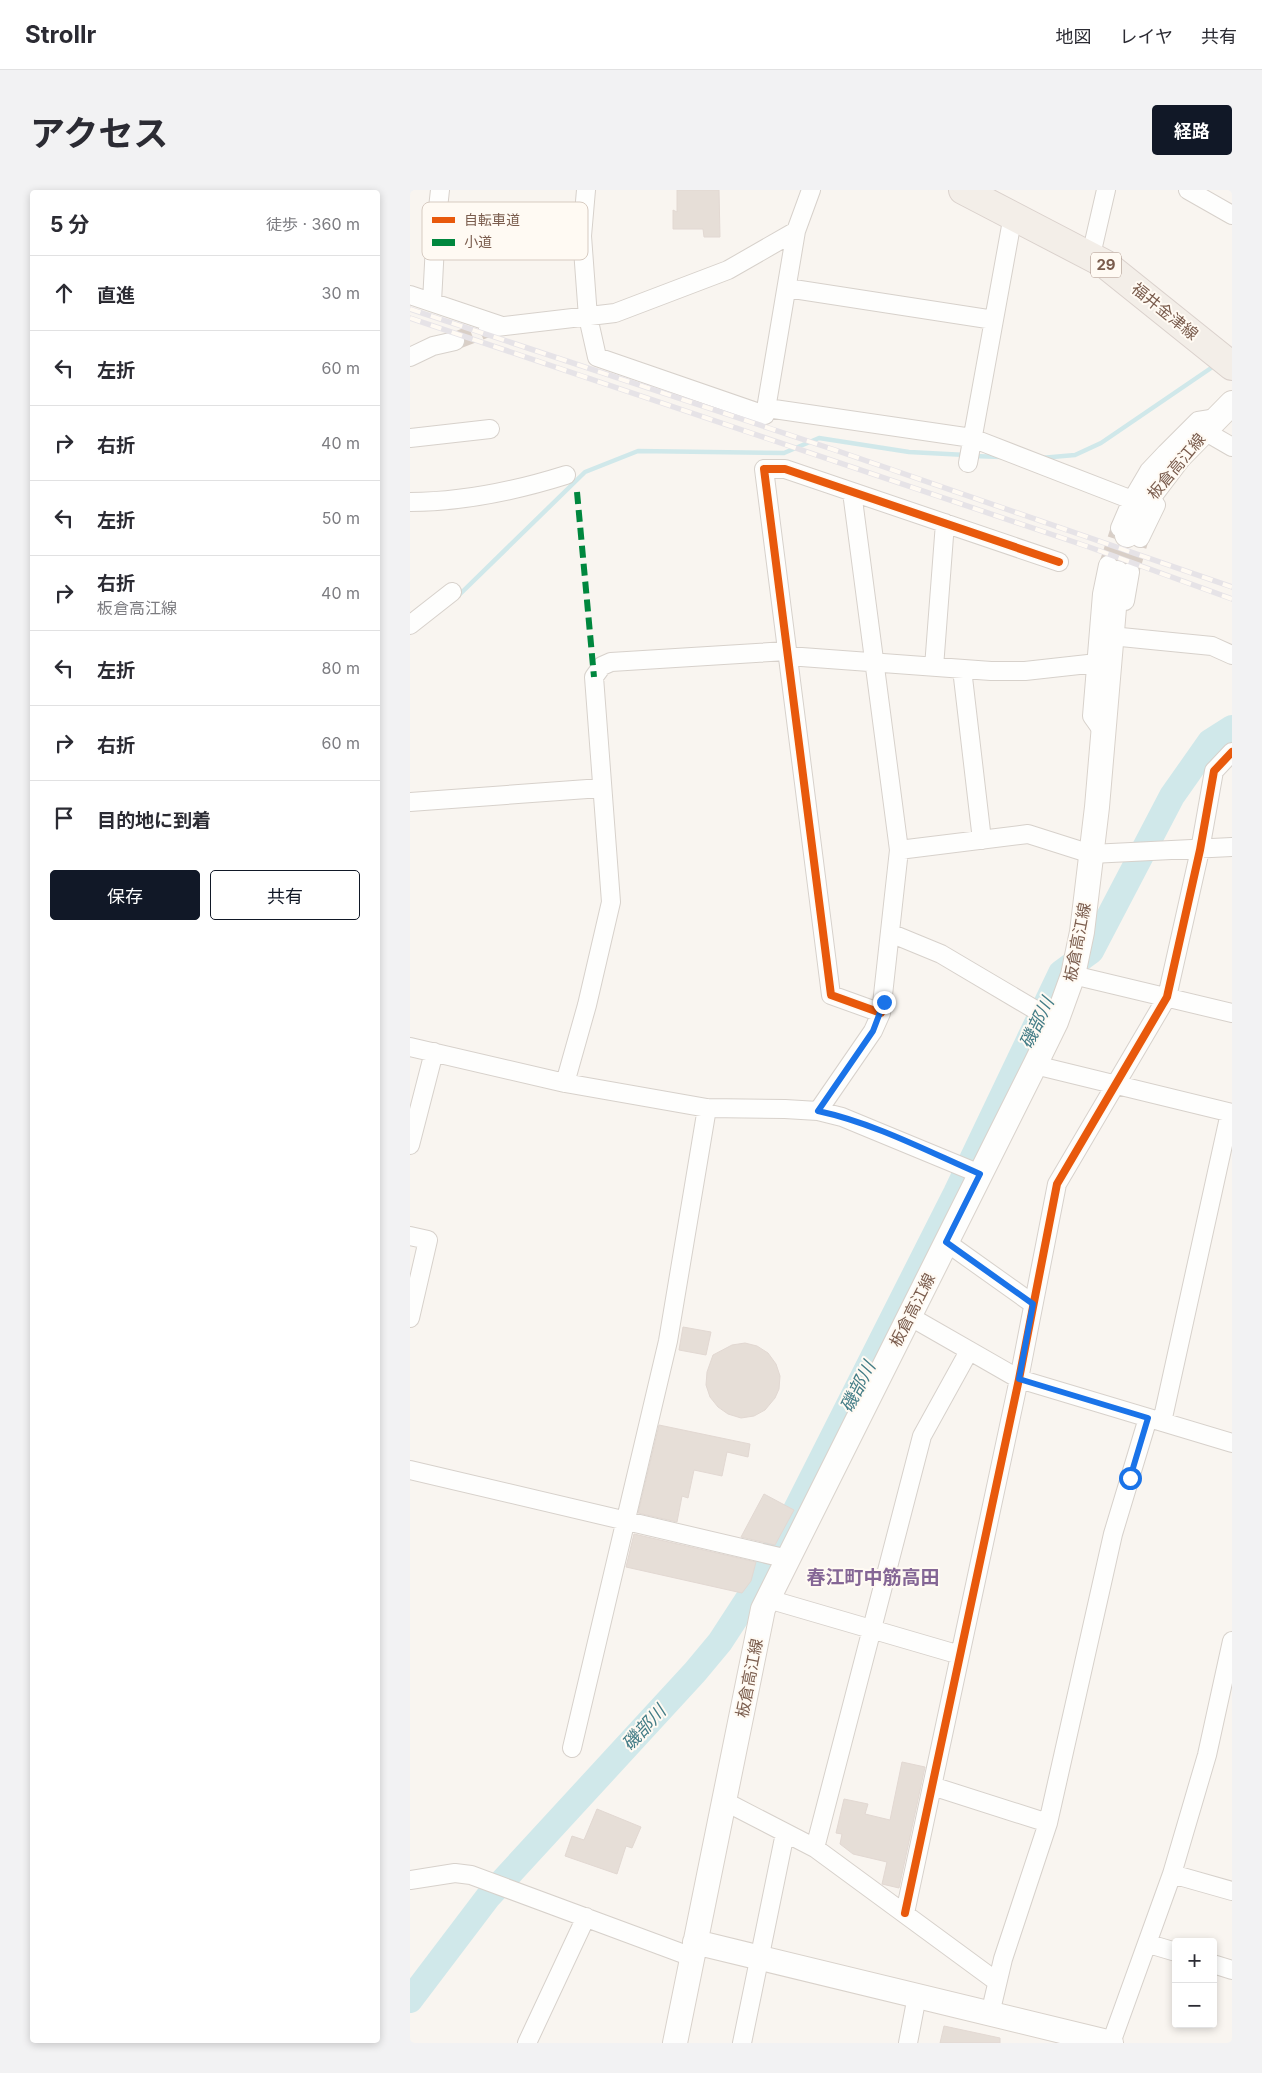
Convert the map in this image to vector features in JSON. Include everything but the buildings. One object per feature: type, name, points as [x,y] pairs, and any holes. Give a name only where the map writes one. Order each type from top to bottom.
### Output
[{"type":"main road","name":"福井金津線","points":[[963,190],[1091,255],[1129,281],[1232,366]]},
{"type":"main road","name":"板倉高江線","points":[[1129,534],[1144,503],[1178,457],[1221,419]]},
{"type":"main road","name":"板倉高江線","points":[[675,2043],[763,1608],[1035,1065],[1056,1022],[1073,975],[1082,932],[1091,854],[1118,570]]},
{"type":"main road","points":[[694,1949],[758,1957],[1111,2043]]},
{"type":"street","points":[[584,260],[588,317],[597,357],[766,415],[796,230],[811,190]]},
{"type":"street","points":[[1091,255],[1106,190]]},
{"type":"street","points":[[1188,190],[1230,208]]},
{"type":"street","points":[[968,463],[1013,215]]},
{"type":"street","points":[[410,294],[495,327],[615,313],[728,270],[796,230]]},
{"type":"street","points":[[432,302],[434,260]]},
{"type":"street","points":[[786,288],[994,320]]},
{"type":"street","points":[[410,357],[433,346],[455,341]]},
{"type":"street","points":[[767,408],[972,438],[1132,500]]},
{"type":"street","points":[[1129,534],[1132,500],[1149,471],[1198,421],[1221,419],[1232,447]]},
{"type":"street","points":[[410,438],[490,429]]},
{"type":"street","points":[[881,1014],[831,995],[764,469],[785,469],[1059,562]]},
{"type":"street","points":[[410,502],[442,502],[524,489],[566,475]]},
{"type":"street","points":[[818,1111],[873,1031],[881,1014],[899,850],[852,492]]},
{"type":"street","points":[[934,667],[945,523]]},
{"type":"street","points":[[1118,570],[1122,637],[1114,724],[1104,733],[1092,716],[1102,594],[1118,570]]},
{"type":"street","points":[[410,625],[452,592]]},
{"type":"street","points":[[1122,637],[1212,646],[1232,655]]},
{"type":"street","points":[[565,1082],[587,1006],[611,902],[594,677],[602,666],[611,662],[787,653],[874,664],[962,669],[1025,671],[1097,663]]},
{"type":"street","points":[[962,669],[982,840]]},
{"type":"street","points":[[905,1913],[1019,1379],[1057,1184],[1167,997],[1200,850],[1214,771],[1232,752]]},
{"type":"street","points":[[410,802],[601,788]]},
{"type":"street","points":[[899,850],[1028,834],[1091,854],[1232,847]]},
{"type":"street","points":[[890,933],[941,954],[1056,1022]]},
{"type":"street","points":[[1073,975],[1232,1013]]},
{"type":"street","points":[[410,1047],[565,1082],[707,1108],[818,1111],[867,1126],[980,1174]]},
{"type":"street","points":[[410,1145],[434,1052]]},
{"type":"street","points":[[990,2014],[996,1981],[1048,1823],[1113,1534],[1155,1420],[1231,1113],[1035,1065]]},
{"type":"street","points":[[572,1748],[668,1341],[707,1108]]},
{"type":"street","points":[[410,1236],[428,1240],[410,1318]]},
{"type":"street","points":[[946,1242],[1033,1304]]},
{"type":"street","points":[[909,1316],[1019,1379],[1232,1443]]},
{"type":"street","points":[[815,1848],[922,1436],[969,1351]]},
{"type":"street","points":[[410,1470],[788,1559]]},
{"type":"street","points":[[768,1598],[960,1655]]},
{"type":"street","points":[[1111,2043],[1172,1874],[1207,1755],[1232,1640]]},
{"type":"street","points":[[932,1786],[1048,1823]]},
{"type":"street","points":[[724,1801],[815,1848],[996,1981]]},
{"type":"street","points":[[742,2043],[758,1957],[785,1833]]},
{"type":"street","points":[[410,1880],[455,1874],[471,1875],[586,1917],[694,1949]]},
{"type":"street","points":[[1172,1874],[1232,1891]]},
{"type":"street","points":[[527,2043],[586,1917]]},
{"type":"street","points":[[1148,1944],[1172,1951]]},
{"type":"street","points":[[1217,1965],[1232,1970]]},
{"type":"street","points":[[908,2043],[917,1996]]},
{"type":"waterway","points":[[1041,458],[1075,455],[1101,443],[1214,366]]},
{"type":"waterway","points":[[456,598],[585,472],[638,451],[784,453],[819,438],[909,452],[966,455]]},
{"type":"waterway","points":[[974,456],[1001,457]]},
{"type":"waterway","name":"磯部川","points":[[410,2000],[488,1897],[695,1672],[720,1642],[761,1579],[956,1193],[1061,973],[1091,951],[1172,796],[1210,742],[1232,728]]},
{"type":"tunnel","points":[[455,341],[488,328]]},
{"type":"tunnel","points":[[1108,565],[1120,528]]},
{"type":"tunnel","points":[[1117,573],[1127,535]]},
{"type":"tunnel","points":[[1130,572],[1140,538]]},
{"type":"railway","points":[[410,309],[835,450],[1232,587]]},
{"type":"railway","points":[[410,318],[1089,547],[1232,599]]},
{"type":"marked path","points":[[577,492],[594,677]]},
{"type":"cycle path","points":[[881,1013],[831,995],[764,469],[785,469],[1059,562]]},
{"type":"cycle path","points":[[905,1913],[1019,1379],[1057,1184],[1167,997],[1200,850],[1214,771],[1232,752]]},
{"type":"district","name":"春江町中筋高田","points":[[873,1577]]},
{"type":"route","points":[[884,1002],[873,1031],[818,1111],[867,1126],[980,1174],[946,1242],[1033,1304],[1019,1379],[1148,1418],[1130,1478]]}]
